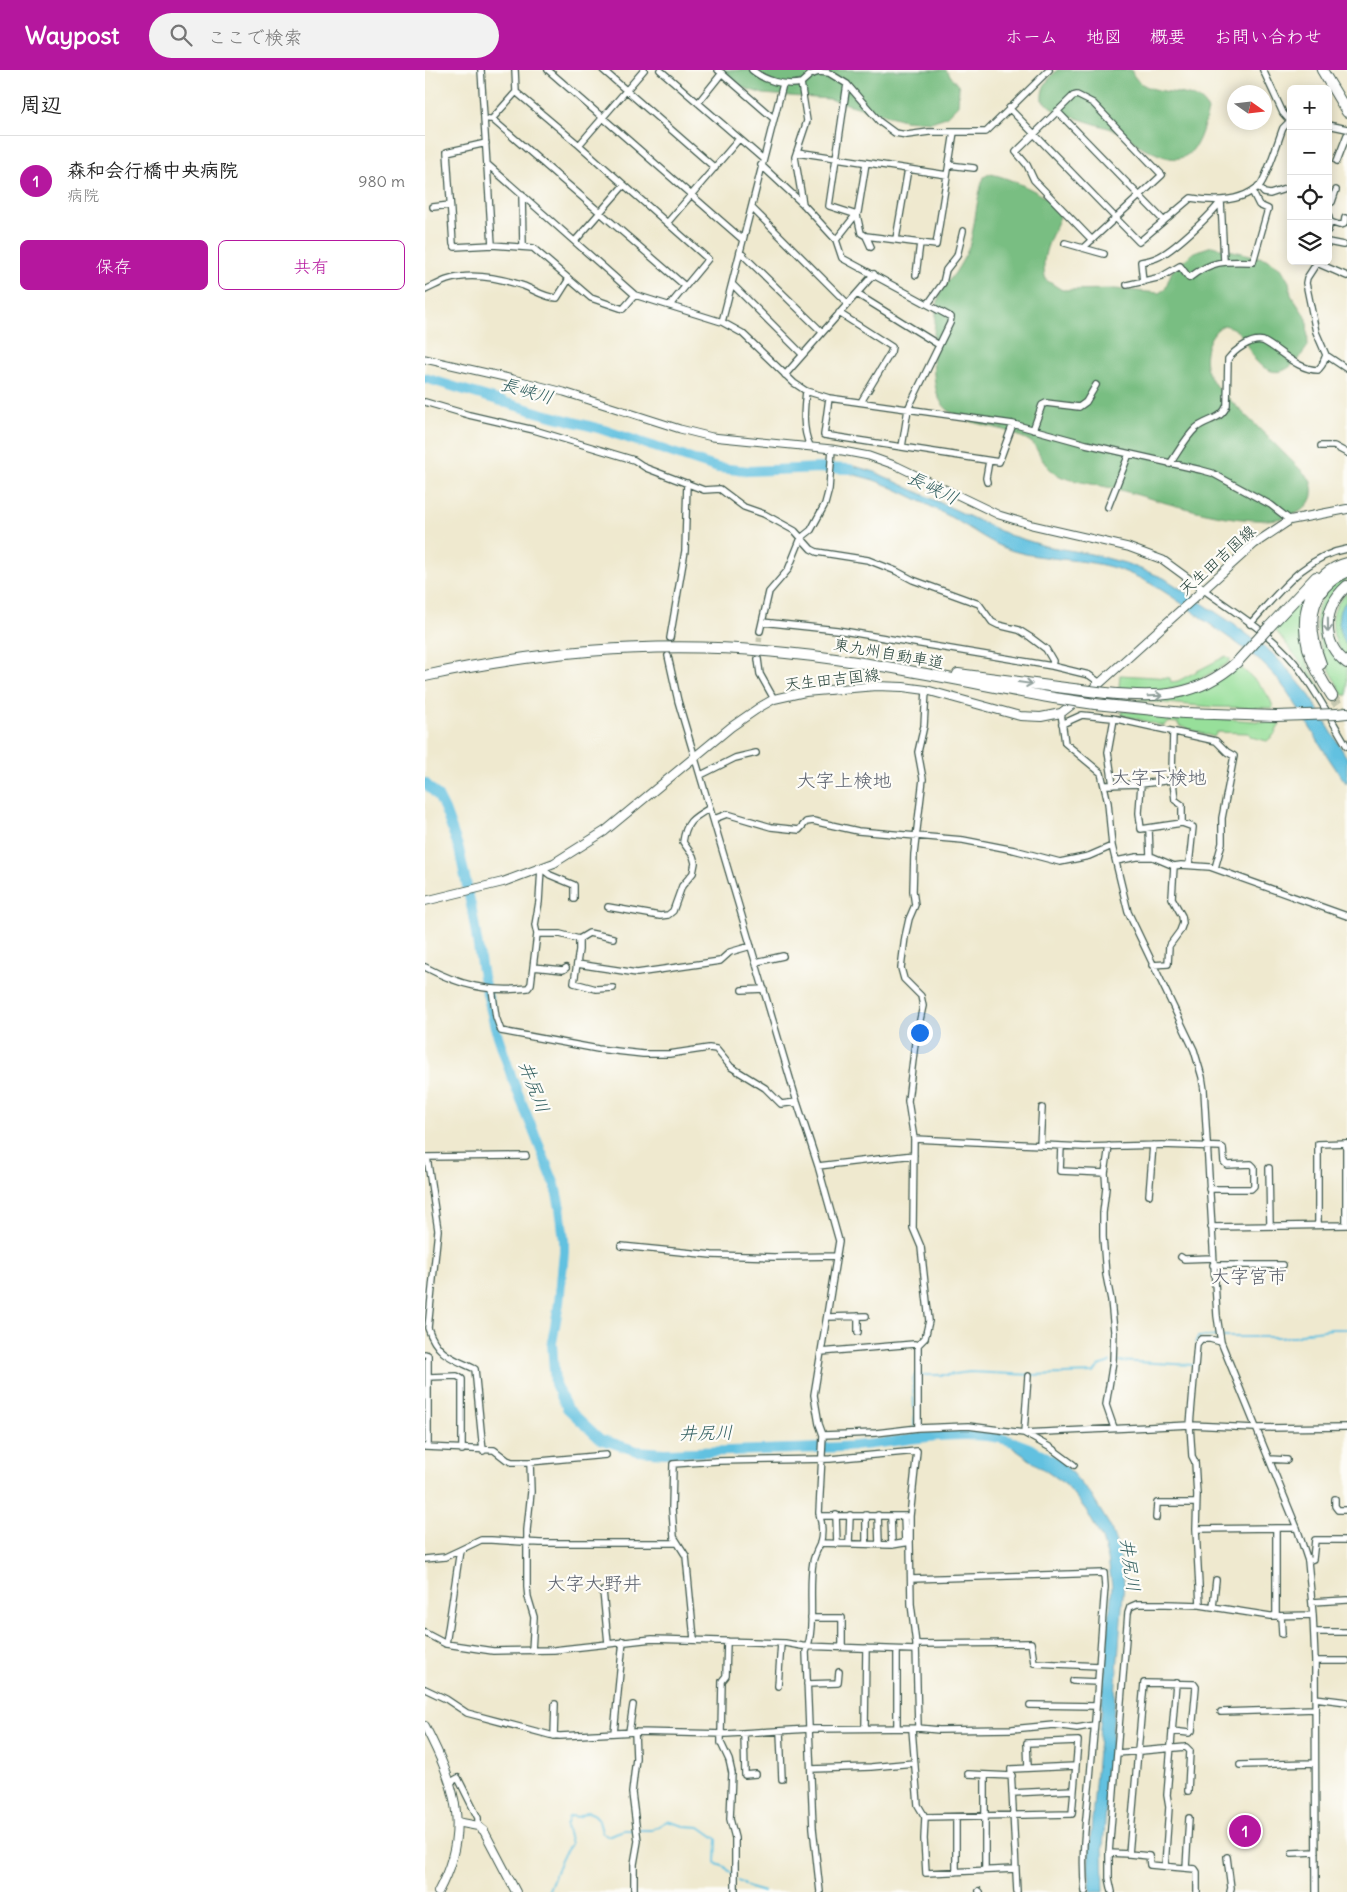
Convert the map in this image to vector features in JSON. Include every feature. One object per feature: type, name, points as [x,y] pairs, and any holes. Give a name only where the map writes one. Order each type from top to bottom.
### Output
[{"type":"highway","points":[[1321,70],[1347,112]]},
{"type":"highway","points":[[855,662],[1106,693],[1153,696],[1181,693],[1217,678],[1237,662],[1310,583],[1324,572],[1345,567]]},
{"type":"highway","points":[[1336,695],[1321,680],[1307,647],[1305,612],[1307,603],[1316,585],[1329,572],[1345,567]]},
{"type":"highway","points":[[1347,586],[1340,593],[1327,618],[1327,629],[1334,650],[1347,663]]},
{"type":"highway","name":"東九州自動車道","points":[[425,676],[516,658],[600,649],[701,647],[785,652],[855,662],[1095,704],[1184,713],[1276,716],[1342,714]]},
{"type":"main road","name":"天生田吉国線","points":[[425,901],[503,882],[541,868],[585,845],[605,831],[745,716],[774,700],[805,692],[876,686],[903,687],[926,690],[1020,716],[1041,717],[1061,713],[1100,683],[1254,544],[1290,520],[1347,509]]},
{"type":"main road","points":[[425,1726],[451,1782],[457,1822],[452,1857],[438,1892]]},
{"type":"main road","points":[[457,1822],[478,1826],[484,1831],[516,1892]]},
{"type":"street","points":[[481,70],[492,245]]},
{"type":"street","points":[[492,118],[516,92],[515,70]]},
{"type":"street","points":[[547,70],[743,240]]},
{"type":"street","points":[[603,70],[715,168]]},
{"type":"street","points":[[579,145],[644,70]]},
{"type":"street","points":[[660,70],[763,162],[835,240],[842,258],[951,317],[950,323],[908,409],[902,447]]},
{"type":"street","points":[[752,70],[767,79],[783,84],[801,83],[810,74],[819,72],[829,74],[847,84],[880,122],[895,133],[907,135],[929,132],[986,132],[1049,70]]},
{"type":"street","points":[[1263,70],[1287,116]]},
{"type":"street","points":[[698,103],[720,72],[773,118]]},
{"type":"street","points":[[801,83],[807,121],[795,157],[803,204]]},
{"type":"street","points":[[722,322],[783,84]]},
{"type":"street","points":[[847,84],[829,206],[857,215]]},
{"type":"street","points":[[516,92],[668,222],[708,259],[670,305]]},
{"type":"street","points":[[1083,248],[1092,240],[1115,218],[1140,196],[1162,174],[1093,103],[1077,95],[1073,96],[1016,152],[1027,164],[1034,180],[1092,240]]},
{"type":"street","points":[[1009,108],[1139,242],[1191,198],[1221,201],[1239,197],[1261,184],[1283,128],[1287,125]]},
{"type":"street","points":[[1057,111],[1164,221]]},
{"type":"street","points":[[485,118],[492,118],[685,286]]},
{"type":"street","points":[[1332,126],[1347,130]]},
{"type":"street","points":[[866,236],[937,245],[954,132]]},
{"type":"street","points":[[1337,161],[1347,135]]},
{"type":"street","points":[[668,222],[739,139]]},
{"type":"street","points":[[486,143],[447,152],[453,244],[455,247],[492,245],[533,248],[591,298],[623,309],[635,295]]},
{"type":"street","points":[[797,152],[947,175]]},
{"type":"street","points":[[866,163],[857,215],[861,232],[866,236],[871,247]]},
{"type":"street","points":[[487,164],[635,295],[722,322],[743,334],[785,375],[806,390],[829,398],[1013,424],[1212,474],[1271,505],[1290,520]]},
{"type":"street","points":[[949,165],[974,168]]},
{"type":"street","points":[[897,239],[908,169]]},
{"type":"street","points":[[575,242],[624,185]]},
{"type":"street","points":[[1258,186],[1270,194],[1287,188]]},
{"type":"street","points":[[1127,285],[1161,277],[1180,266],[1189,278],[1197,272],[1224,261],[1253,262],[1268,209],[1259,205],[1252,190]]},
{"type":"street","points":[[1332,202],[1336,190]]},
{"type":"street","points":[[522,194],[523,246]]},
{"type":"street","points":[[1221,201],[1224,261]]},
{"type":"street","points":[[1143,282],[1141,262],[1157,258],[1167,251],[1212,214],[1221,201]]},
{"type":"street","points":[[433,207],[451,205]]},
{"type":"street","points":[[752,208],[847,303]]},
{"type":"street","points":[[835,240],[857,215]]},
{"type":"street","points":[[1332,223],[1339,225],[1344,224],[1345,218]]},
{"type":"street","points":[[927,304],[943,283],[946,270],[957,256],[963,231]]},
{"type":"street","points":[[915,275],[920,243]]},
{"type":"street","points":[[1065,243],[1105,254]]},
{"type":"street","points":[[1332,243],[1343,245]]},
{"type":"street","points":[[741,252],[822,332]]},
{"type":"street","points":[[1316,265],[1307,278],[1306,283],[1316,332],[1326,355],[1346,367]]},
{"type":"street","points":[[1324,265],[1347,276]]},
{"type":"street","points":[[785,375],[874,274]]},
{"type":"street","points":[[425,290],[461,276],[471,276],[523,286],[551,298],[557,298],[569,279]]},
{"type":"street","points":[[732,284],[802,354]]},
{"type":"street","points":[[857,294],[939,345]]},
{"type":"street","points":[[839,313],[892,348],[861,402]]},
{"type":"street","points":[[1170,464],[1196,428],[1220,416],[1225,411],[1227,405],[1228,359],[1232,354],[1254,341],[1263,340],[1296,362],[1315,370],[1320,368],[1326,355]]},
{"type":"street","points":[[425,359],[513,378],[712,437],[832,448],[869,456],[897,466],[999,515],[1032,525],[1144,552],[1163,560],[1274,642],[1293,660],[1313,686],[1347,746]]},
{"type":"street","points":[[1033,430],[1042,405],[1046,403],[1079,407],[1086,402],[1096,385]]},
{"type":"street","points":[[806,390],[805,436],[810,446]]},
{"type":"street","points":[[829,398],[824,435],[999,462],[1013,424]]},
{"type":"street","points":[[425,402],[469,415],[534,430],[634,460],[646,468],[705,490],[720,489],[745,507],[764,514],[795,531],[817,552],[867,560],[896,570],[913,580],[979,604],[992,622],[1019,630],[1046,649],[1053,661],[1053,666]]},
{"type":"street","points":[[1321,446],[1334,446],[1347,452]]},
{"type":"street","points":[[760,631],[768,596],[788,570],[801,538],[811,530],[825,504],[829,488],[832,448]]},
{"type":"street","points":[[1108,507],[1129,454]]},
{"type":"street","points":[[984,479],[989,460]]},
{"type":"street","points":[[670,638],[685,551],[687,483]]},
{"type":"street","points":[[1250,624],[1288,582],[1308,564],[1326,554],[1347,549]]},
{"type":"street","points":[[762,622],[837,630],[1053,666],[1089,675],[1100,683]]},
{"type":"street","points":[[668,656],[678,701],[797,1102],[837,1229],[839,1241],[814,1395],[823,1437],[820,1516],[822,1523],[820,1544],[813,1561],[811,1618],[806,1652],[813,1828],[820,1892]]},
{"type":"street","points":[[758,659],[760,674],[774,700]]},
{"type":"street","points":[[918,1428],[918,1345],[925,1338],[929,1321],[921,1247],[913,1228],[914,1139],[908,1101],[911,1069],[923,1000],[904,979],[901,968],[909,919],[915,905],[913,877],[915,836],[923,779],[918,752],[924,726],[926,690]]},
{"type":"street","points":[[1061,713],[1065,743],[1101,773],[1112,846],[1128,912],[1194,1050],[1199,1065],[1204,1090],[1213,1262],[1221,1342],[1297,1528],[1307,1560],[1313,1614],[1315,1661],[1316,1892]]},
{"type":"street","points":[[1063,724],[1081,715],[1114,719],[1215,741],[1234,756],[1222,818],[1222,843],[1215,868]]},
{"type":"street","points":[[1113,784],[1108,752],[1114,719]]},
{"type":"street","points":[[1173,732],[1172,780],[1175,800],[1182,805],[1183,823]]},
{"type":"street","points":[[701,775],[735,758],[756,754]]},
{"type":"street","points":[[1104,785],[1141,784],[1172,780]]},
{"type":"street","points":[[1141,784],[1139,813],[1141,828],[1149,829],[1183,823],[1194,829],[1189,866]]},
{"type":"street","points":[[608,907],[660,916],[668,915],[673,911],[683,886],[693,873],[695,863],[693,856],[683,842],[685,828],[695,817],[710,808]]},
{"type":"street","points":[[714,818],[727,814],[771,827],[799,830],[809,821],[859,831],[963,840],[1021,851],[1061,862],[1089,856],[1112,846]]},
{"type":"street","points":[[1149,829],[1150,857]]},
{"type":"street","points":[[1116,861],[1150,857],[1160,859],[1174,866],[1215,868],[1347,916]]},
{"type":"street","points":[[1152,965],[1168,964],[1169,946],[1181,931],[1183,924],[1182,916],[1172,898],[1174,866]]},
{"type":"street","points":[[541,868],[550,875],[574,885],[574,899]]},
{"type":"street","points":[[425,967],[447,979],[468,986],[511,990],[528,988],[531,984],[537,934],[535,925],[539,902],[541,868]]},
{"type":"street","points":[[537,934],[560,934],[579,939],[589,933],[613,938]]},
{"type":"street","points":[[579,939],[574,983],[596,989],[613,988]]},
{"type":"street","points":[[577,964],[637,972],[720,962],[730,952],[751,946]]},
{"type":"street","points":[[756,962],[783,956]]},
{"type":"street","points":[[533,967],[563,970],[566,968]]},
{"type":"street","points":[[492,989],[496,1017],[501,1031],[598,1049],[643,1054],[669,1054],[709,1048],[716,1049],[731,1067],[765,1088],[781,1104],[797,1102]]},
{"type":"street","points":[[742,990],[764,989]]},
{"type":"street","points":[[1040,1145],[1041,1108]]},
{"type":"street","points":[[914,1139],[1016,1145],[1221,1147],[1223,1148],[1223,1162],[1227,1165],[1251,1164],[1254,1167],[1254,1186],[1251,1189],[1209,1189]]},
{"type":"street","points":[[1211,1227],[1347,1225],[1346,1143],[1318,1144],[1318,1225]]},
{"type":"street","points":[[1061,1146],[1060,1171],[1105,1173]]},
{"type":"street","points":[[1109,1146],[1105,1173],[1103,1237],[1113,1331],[1113,1361],[1106,1405],[1114,1428]]},
{"type":"street","points":[[1149,1195],[1153,1146]]},
{"type":"street","points":[[818,1166],[914,1155]]},
{"type":"street","points":[[483,1451],[475,1369],[455,1362],[440,1349],[434,1342],[428,1328],[438,1230],[426,1157],[526,1156]]},
{"type":"street","points":[[1269,1168],[1270,1226]]},
{"type":"street","points":[[621,1246],[712,1255],[774,1257],[837,1256]]},
{"type":"street","points":[[1181,1257],[1184,1259],[1213,1262],[1283,1265]]},
{"type":"street","points":[[858,1316],[858,1332]]},
{"type":"street","points":[[827,1317],[866,1316]]},
{"type":"street","points":[[1200,1605],[1196,1529],[1197,1495],[1190,1425],[1197,1344],[1204,1338],[1221,1342]]},
{"type":"street","points":[[821,1352],[918,1345]]},
{"type":"street","points":[[425,1354],[428,1354],[427,1447],[494,1450],[512,1462],[606,1455]]},
{"type":"street","points":[[428,1377],[457,1376],[462,1380],[462,1450]]},
{"type":"street","points":[[1024,1434],[1027,1376]]},
{"type":"street","points":[[823,1437],[918,1428],[967,1426],[1024,1434],[1190,1425],[1255,1428],[1347,1427]]},
{"type":"street","points":[[1024,1434],[1051,1448],[1074,1465]]},
{"type":"street","points":[[693,1639],[686,1556],[674,1537],[672,1510],[673,1464],[822,1458],[917,1451],[907,1516],[915,1647],[914,1763],[918,1805],[925,1817],[926,1873],[1015,1870]]},
{"type":"street","points":[[1269,1459],[1287,1460]]},
{"type":"street","points":[[530,1462],[531,1492],[527,1543],[528,1597],[534,1617],[532,1651]]},
{"type":"street","points":[[1335,1499],[1335,1506],[1338,1510],[1347,1510]]},
{"type":"street","points":[[1157,1518],[1157,1502],[1196,1503]]},
{"type":"street","points":[[836,1515],[837,1544]]},
{"type":"street","points":[[849,1544],[850,1515]]},
{"type":"street","points":[[866,1515],[866,1544]]},
{"type":"street","points":[[820,1516],[907,1516]]},
{"type":"street","points":[[878,1516],[879,1544]]},
{"type":"street","points":[[891,1516],[892,1544]]},
{"type":"street","points":[[1276,1528],[1279,1616],[1283,1634]]},
{"type":"street","points":[[1196,1529],[1297,1528]]},
{"type":"street","points":[[425,1559],[445,1557],[481,1540],[527,1543],[677,1543]]},
{"type":"street","points":[[1307,1560],[1313,1559],[1315,1540],[1347,1540]]},
{"type":"street","points":[[820,1544],[908,1543]]},
{"type":"street","points":[[446,1644],[460,1550]]},
{"type":"street","points":[[911,1579],[1104,1573],[1098,1682],[1084,1853],[1085,1892]]},
{"type":"street","points":[[1213,1607],[1216,1580]]},
{"type":"street","points":[[603,1591],[608,1643]]},
{"type":"street","points":[[1312,1602],[1347,1600]]},
{"type":"street","points":[[1112,1892],[1109,1878],[1109,1853],[1129,1609],[1137,1604],[1200,1605],[1259,1616],[1313,1614]]},
{"type":"street","points":[[811,1618],[842,1618],[842,1647]]},
{"type":"street","points":[[1314,1632],[1347,1632]]},
{"type":"street","points":[[425,1633],[446,1644],[493,1651],[532,1651],[652,1639],[693,1639],[897,1650],[915,1647],[1031,1644],[1034,1663],[1099,1666]]},
{"type":"street","points":[[614,1733],[623,1641]]},
{"type":"street","points":[[727,1641],[725,1676],[722,1681],[721,1743],[729,1760],[732,1773],[730,1819],[735,1838],[735,1892]]},
{"type":"street","points":[[778,1686],[781,1643]]},
{"type":"street","points":[[865,1728],[866,1648]]},
{"type":"street","points":[[897,1650],[897,1728]]},
{"type":"street","points":[[1315,1661],[1347,1661]]},
{"type":"street","points":[[807,1684],[838,1683],[839,1672]]},
{"type":"street","points":[[1073,1680],[1098,1682]]},
{"type":"street","points":[[1129,1854],[1144,1682],[1176,1682],[1194,1684],[1196,1687],[1192,1731],[1189,1733],[1172,1732]]},
{"type":"street","points":[[1165,1866],[1169,1807],[1167,1795],[1176,1682]]},
{"type":"street","points":[[425,1689],[446,1699],[467,1713],[554,1736],[632,1732],[721,1734],[865,1728],[1012,1729],[1054,1725],[1077,1728],[1094,1725]]},
{"type":"street","points":[[1315,1698],[1347,1702]]},
{"type":"street","points":[[554,1736],[555,1704]]},
{"type":"street","points":[[633,1705],[632,1732],[636,1758],[632,1794],[638,1841],[634,1864],[634,1892]]},
{"type":"street","points":[[1030,1705],[1096,1706]]},
{"type":"street","points":[[1221,1712],[1315,1709]]},
{"type":"street","points":[[780,1731],[782,1779]]},
{"type":"street","points":[[744,1733],[745,1775],[756,1774]]},
{"type":"street","points":[[925,1817],[1072,1814],[1078,1741],[1027,1744],[1028,1768]]},
{"type":"street","points":[[1118,1752],[1138,1752],[1186,1746],[1190,1751],[1188,1791]]},
{"type":"street","points":[[811,1769],[914,1763]]},
{"type":"street","points":[[1240,1765],[1315,1763]]},
{"type":"street","points":[[1017,1892],[1011,1769],[1076,1766]]},
{"type":"street","points":[[968,1774],[1012,1776]]},
{"type":"street","points":[[985,1775],[985,1870]]},
{"type":"street","points":[[451,1782],[458,1778],[479,1818],[478,1826]]},
{"type":"street","points":[[1012,1793],[1073,1790]]},
{"type":"street","points":[[956,1817],[956,1872]]},
{"type":"street","points":[[1186,1868],[1189,1818]]},
{"type":"street","points":[[1292,1853],[1316,1852]]},
{"type":"street","points":[[1109,1853],[1149,1856],[1150,1865],[1195,1869],[1197,1872],[1197,1892]]},
{"type":"street","points":[[1227,1857],[1230,1892]]},
{"type":"green space","points":[[715,70],[946,70],[959,87],[958,105],[946,117],[931,122],[904,120],[829,99],[763,94],[729,83]]},
{"type":"green space","points":[[1057,70],[1131,70],[1137,80],[1147,87],[1194,97],[1203,102],[1208,111],[1198,142],[1187,155],[1179,158],[1169,158],[1142,147],[1121,132],[1057,112],[1042,100],[1042,95],[1046,84]]},
{"type":"green space","points":[[989,174],[1013,181],[1032,190],[1048,199],[1057,208],[1060,217],[1047,248],[1044,272],[1046,280],[1062,290],[1115,289],[1159,293],[1165,289],[1172,271],[1181,263],[1194,252],[1212,246],[1267,259],[1281,268],[1289,282],[1291,295],[1307,319],[1308,346],[1300,357],[1284,370],[1272,371],[1256,361],[1243,338],[1236,330],[1224,325],[1211,338],[1205,357],[1208,372],[1215,385],[1310,479],[1312,492],[1308,504],[1293,515],[1272,520],[1246,519],[1189,509],[1114,488],[1070,479],[1058,475],[1050,469],[1030,441],[1009,432],[959,417],[943,405],[936,387],[933,359],[934,328],[938,300],[942,288],[955,273],[968,250],[981,185],[984,177]]},
{"type":"green space","points":[[1347,577],[1347,580],[1332,595],[1323,619],[1325,636],[1330,652],[1347,668],[1347,695],[1343,695],[1321,648],[1317,631],[1317,615],[1321,600],[1331,587]]},
{"type":"green space","points":[[1347,592],[1347,600],[1340,610],[1344,643],[1347,645],[1347,657],[1336,642],[1333,614],[1340,600]]},
{"type":"green space","points":[[1304,596],[1300,620],[1304,654],[1329,707],[1305,668],[1273,627]]},
{"type":"green space","points":[[1226,656],[1231,660],[1227,664],[1202,678],[1175,688],[1155,691],[1119,688],[1120,675],[1170,678],[1171,682],[1178,681]]},
{"type":"green space","points":[[1238,665],[1264,690],[1273,708],[1214,707],[1130,700],[1177,697]]},
{"type":"green space","points":[[1122,711],[1280,723],[1275,734],[1267,741],[1251,737],[1249,733],[1217,732],[1214,737],[1179,726],[1178,723],[1168,722],[1163,726],[1122,715]]},
{"type":"water","points":[[834,465],[850,465],[875,472],[1009,535],[1045,546],[1091,554],[1125,563],[1164,578],[1232,623],[1272,653],[1291,673],[1310,696],[1347,758],[1347,784],[1328,758],[1295,703],[1269,669],[1245,649],[1161,590],[1139,578],[1100,564],[1025,554],[1010,550],[995,544],[954,519],[907,495],[879,482],[844,471]]},
{"type":"water","points":[[1347,600],[1347,645],[1340,634],[1339,619],[1340,610]]},
{"type":"water","points":[[1011,1440],[1065,1465],[1091,1495],[1110,1526],[1119,1551],[1124,1582],[1103,1847],[1104,1892],[1091,1892],[1088,1867],[1112,1586],[1108,1559],[1102,1539],[1086,1510],[1066,1485],[1013,1448]]},
{"type":"waterway","name":"長峡川","points":[[425,378],[540,413],[601,429],[718,468],[749,471],[820,468],[850,469]]},
{"type":"waterway","name":"井尻川","points":[[425,783],[438,796],[459,849],[472,910],[483,977],[495,1027],[512,1078],[555,1185],[560,1208],[564,1252],[559,1303],[552,1343],[555,1384],[567,1408],[600,1439],[637,1451],[664,1453],[839,1447],[950,1435],[968,1435],[995,1437],[1014,1442],[1032,1449],[1057,1463]]},
{"type":"waterway","points":[[1223,1337],[1295,1337],[1308,1332],[1347,1329]]},
{"type":"waterway","points":[[1195,1343],[1198,1337],[1216,1336]]},
{"type":"waterway","points":[[1116,1361],[1194,1365]]},
{"type":"waterway","points":[[915,1439],[913,1380],[915,1375],[947,1375],[970,1372],[1032,1375],[1094,1373],[1099,1366],[1110,1362]]},
{"type":"waterway","points":[[548,1892],[562,1857],[571,1844],[566,1826],[569,1817],[578,1817],[588,1812],[592,1813],[597,1817],[602,1832],[607,1836],[624,1830],[634,1830]]},
{"type":"waterway","points":[[639,1830],[652,1830],[667,1821],[684,1826],[700,1827],[717,1839],[716,1862],[733,1875]]},
{"type":"waterway","points":[[738,1881],[750,1888],[764,1892]]},
{"type":"tunnel","points":[[758,659],[760,631]]},
{"type":"tunnel","points":[[1332,696],[1347,718]]},
{"type":"place","name":"森和会行橋中央病院","points":[[1245,1831]]},
{"type":"district","name":"大字下検地","points":[[1159,777]]},
{"type":"district","name":"大字上検地","points":[[844,780]]},
{"type":"district","name":"大字宮市","points":[[1249,1276]]},
{"type":"district","name":"大字大野井","points":[[594,1583]]}]
